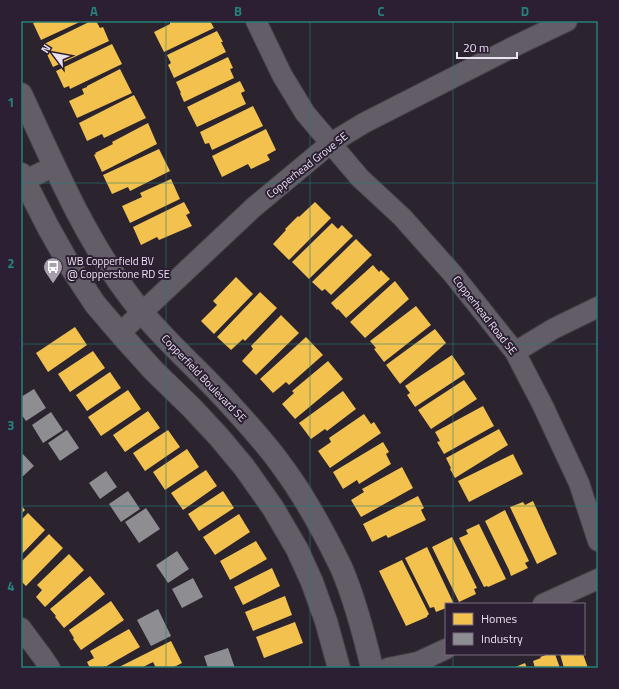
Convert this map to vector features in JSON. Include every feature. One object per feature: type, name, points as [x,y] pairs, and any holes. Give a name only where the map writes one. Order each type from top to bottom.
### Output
[{"type":"street","name":"Copperhead Road SE","points":[[256,21],[282,75],[305,114],[360,178],[402,218],[452,273],[515,352],[543,406],[579,483],[598,541]]},
{"type":"street","name":"Copperhead Grove SE","points":[[120,333],[254,207],[331,143],[364,123],[567,21]]},
{"type":"street","name":"Copperfield Boulevard SE","points":[[21,94],[55,166],[89,234],[107,266],[142,313],[255,432],[282,466],[304,498],[341,568],[363,631],[372,668]]},
{"type":"street","points":[[55,166],[22,179],[70,266],[95,304],[154,371],[219,437],[244,467],[273,508],[297,548],[312,582],[326,621],[339,668]]},
{"type":"street","points":[[515,352],[553,328],[598,307]]},
{"type":"street","points":[[545,603],[598,578]]},
{"type":"street","points":[[21,628],[50,668]]},
{"type":"street","points":[[388,668],[418,662],[445,649]]},
{"type":"building: Homes","points":[[38,21],[82,21],[41,40],[33,23]]},
{"type":"building: Homes","points":[[91,21],[96,21],[100,28],[103,27],[109,41],[53,67],[44,48],[44,44]]},
{"type":"building: Homes","points":[[172,21],[210,21],[214,28],[164,52],[154,32],[170,24]]},
{"type":"building: Homes","points":[[217,31],[226,52],[174,78],[168,65],[171,63],[167,55]]},
{"type":"building: Homes","points":[[112,44],[122,64],[70,89],[69,86],[64,88],[56,71]]},
{"type":"building: Homes","points":[[228,57],[233,68],[230,69],[234,78],[184,102],[176,82]]},
{"type":"building: Homes","points":[[120,69],[132,93],[77,118],[69,101],[84,94],[82,89]]},
{"type":"building: Homes","points":[[240,81],[245,91],[241,93],[246,104],[197,127],[187,107]]},
{"type":"building: Homes","points":[[134,95],[146,118],[104,138],[102,134],[87,141],[79,123]]},
{"type":"building: Homes","points":[[253,106],[263,126],[212,150],[209,143],[205,144],[200,132]]},
{"type":"building: Homes","points":[[148,123],[157,144],[102,172],[94,155],[96,154],[95,153]]},
{"type":"building: Homes","points":[[266,129],[276,150],[267,155],[270,160],[251,169],[248,164],[222,177],[212,156]]},
{"type":"building: Homes","points":[[159,149],[170,171],[130,191],[128,187],[112,194],[103,175]]},
{"type":"building: Homes","points":[[171,179],[180,199],[130,223],[122,206],[142,197],[140,193]]},
{"type":"building: Homes","points":[[184,202],[190,213],[186,215],[192,226],[159,240],[157,237],[141,245],[133,227]]},
{"type":"building: Homes","points":[[315,202],[331,218],[289,260],[273,244],[298,216],[299,217]]},
{"type":"building: Homes","points":[[332,223],[338,229],[342,225],[353,236],[309,279],[292,262]]},
{"type":"building: Homes","points":[[356,239],[372,255],[331,295],[325,289],[322,291],[312,282]]},
{"type":"building: Homes","points":[[373,265],[379,272],[381,270],[390,279],[346,318],[331,303]]},
{"type":"building: Homes","points":[[236,277],[253,294],[214,334],[201,321],[217,305],[213,301]]},
{"type":"building: Homes","points":[[395,281],[409,299],[365,338],[350,322]]},
{"type":"building: Homes","points":[[260,292],[277,308],[245,341],[243,339],[231,350],[217,337]]},
{"type":"building: Homes","points":[[416,306],[431,325],[384,362],[370,341]]},
{"type":"building: Homes","points":[[281,315],[299,333],[256,375],[242,361],[253,349],[251,346]]},
{"type":"building: Homes","points":[[75,327],[87,345],[48,372],[36,353]]},
{"type":"building: Homes","points":[[435,329],[446,343],[400,384],[386,365]]},
{"type":"building: Homes","points":[[306,337],[323,355],[289,385],[286,382],[273,393],[260,379]]},
{"type":"building: Homes","points":[[93,351],[105,368],[70,392],[58,374]]},
{"type":"building: Homes","points":[[452,355],[465,374],[415,407],[407,395],[410,393],[405,386]]},
{"type":"building: Homes","points":[[328,361],[343,379],[295,419],[282,404],[294,393],[292,391]]},
{"type":"building: Homes","points":[[110,372],[121,388],[87,411],[76,395]]},
{"type":"building: Homes","points":[[464,380],[477,399],[431,429],[418,410]]},
{"type":"building: Homes","points":[[128,390],[141,409],[101,436],[88,417]]},
{"type":"building: Homes","points":[[343,391],[356,409],[327,431],[325,429],[311,439],[299,423]]},
{"type":"building: Homes","points":[[483,406],[494,426],[444,454],[437,442],[440,441],[435,432]]},
{"type":"building: Homes","points":[[148,411],[160,428],[125,452],[113,435]]},
{"type":"building: Homes","points":[[364,414],[371,424],[374,422],[381,433],[330,468],[318,451],[331,442],[329,438]]},
{"type":"building: Homes","points":[[499,429],[508,445],[455,478],[446,458]]},
{"type":"building: Homes","points":[[168,430],[180,447],[145,471],[133,453]]},
{"type":"building: Homes","points":[[383,442],[389,452],[386,454],[391,464],[359,484],[357,480],[343,489],[333,472]]},
{"type":"building: Homes","points":[[187,449],[199,467],[165,490],[153,472]]},
{"type":"building: Homes","points":[[513,454],[523,474],[469,502],[458,481]]},
{"type":"building: Homes","points":[[402,467],[413,488],[361,517],[351,500],[364,492],[362,489]]},
{"type":"building: Homes","points":[[206,470],[217,486],[183,510],[171,493]]},
{"type":"building: Homes","points":[[223,491],[234,508],[199,531],[188,514]]},
{"type":"building: Homes","points":[[418,496],[424,508],[421,510],[426,520],[388,538],[386,535],[372,542],[363,524]]},
{"type":"building: Homes","points":[[533,501],[557,554],[537,564],[510,507],[523,502],[525,505]]},
{"type":"building: Homes","points":[[21,505],[25,510],[21,514]]},
{"type":"building: Homes","points":[[505,510],[529,561],[525,563],[528,568],[511,576],[485,521]]},
{"type":"building: Homes","points":[[28,513],[45,530],[21,555],[21,520]]},
{"type":"building: Homes","points":[[239,514],[250,532],[215,555],[203,537]]},
{"type":"building: Homes","points":[[479,524],[506,579],[488,587],[484,587],[459,538],[468,534],[466,530]]},
{"type":"building: Homes","points":[[49,534],[63,548],[26,586],[21,581],[21,562]]},
{"type":"building: Homes","points":[[452,537],[477,588],[474,589],[476,594],[459,602],[432,547]]},
{"type":"building: Homes","points":[[256,541],[267,559],[230,580],[220,561]]},
{"type":"building: Homes","points":[[427,547],[454,603],[445,603],[445,608],[436,612],[434,607],[430,608],[405,558]]},
{"type":"building: Homes","points":[[69,554],[84,570],[45,607],[36,597],[42,590],[37,585]]},
{"type":"building: Homes","points":[[402,560],[429,614],[427,617],[406,626],[379,571]]},
{"type":"building: Homes","points":[[272,568],[280,586],[243,605],[234,587]]},
{"type":"building: Homes","points":[[90,576],[105,594],[64,628],[50,609]]},
{"type":"building: Homes","points":[[285,596],[292,615],[253,631],[245,612]]},
{"type":"building: Homes","points":[[111,601],[124,620],[81,650],[73,639],[74,638],[69,630]]},
{"type":"building: Homes","points":[[295,622],[303,643],[264,658],[256,637]]},
{"type":"building: Homes","points":[[129,629],[140,647],[105,667],[90,668],[87,662],[94,658],[90,651]]},
{"type":"building: Homes","points":[[171,641],[182,663],[172,668],[156,668],[153,662],[141,668],[117,668]]},
{"type":"building: Homes","points":[[546,655],[555,655],[560,668],[535,668],[533,661],[541,658],[540,657]]},
{"type":"building: Homes","points":[[560,655],[583,655],[588,668],[564,668]]},
{"type":"building: Homes","points":[[525,663],[527,668],[513,668]]},
{"type":"building: Industry","points":[[34,389],[46,408],[26,421],[21,414],[21,397]]},
{"type":"building: Industry","points":[[51,412],[63,430],[43,443],[32,425]]},
{"type":"building: Industry","points":[[67,430],[79,448],[60,461],[48,443]]},
{"type":"building: Industry","points":[[21,452],[34,466],[21,478]]},
{"type":"building: Industry","points":[[106,471],[117,487],[100,499],[89,483]]},
{"type":"building: Industry","points":[[128,491],[140,509],[121,522],[109,504]]},
{"type":"building: Industry","points":[[146,508],[160,529],[139,543],[125,522]]},
{"type":"building: Industry","points":[[177,551],[189,569],[168,583],[156,565]]},
{"type":"building: Industry","points":[[193,578],[203,597],[182,608],[172,589]]},
{"type":"building: Industry","points":[[158,609],[171,636],[151,646],[137,620]]},
{"type":"building: Industry","points":[[228,648],[235,668],[208,668],[204,656]]},
{"type":"place","name":"WB Copperfield BV @ Copperstone RD SE","points":[[53,284]]}]
